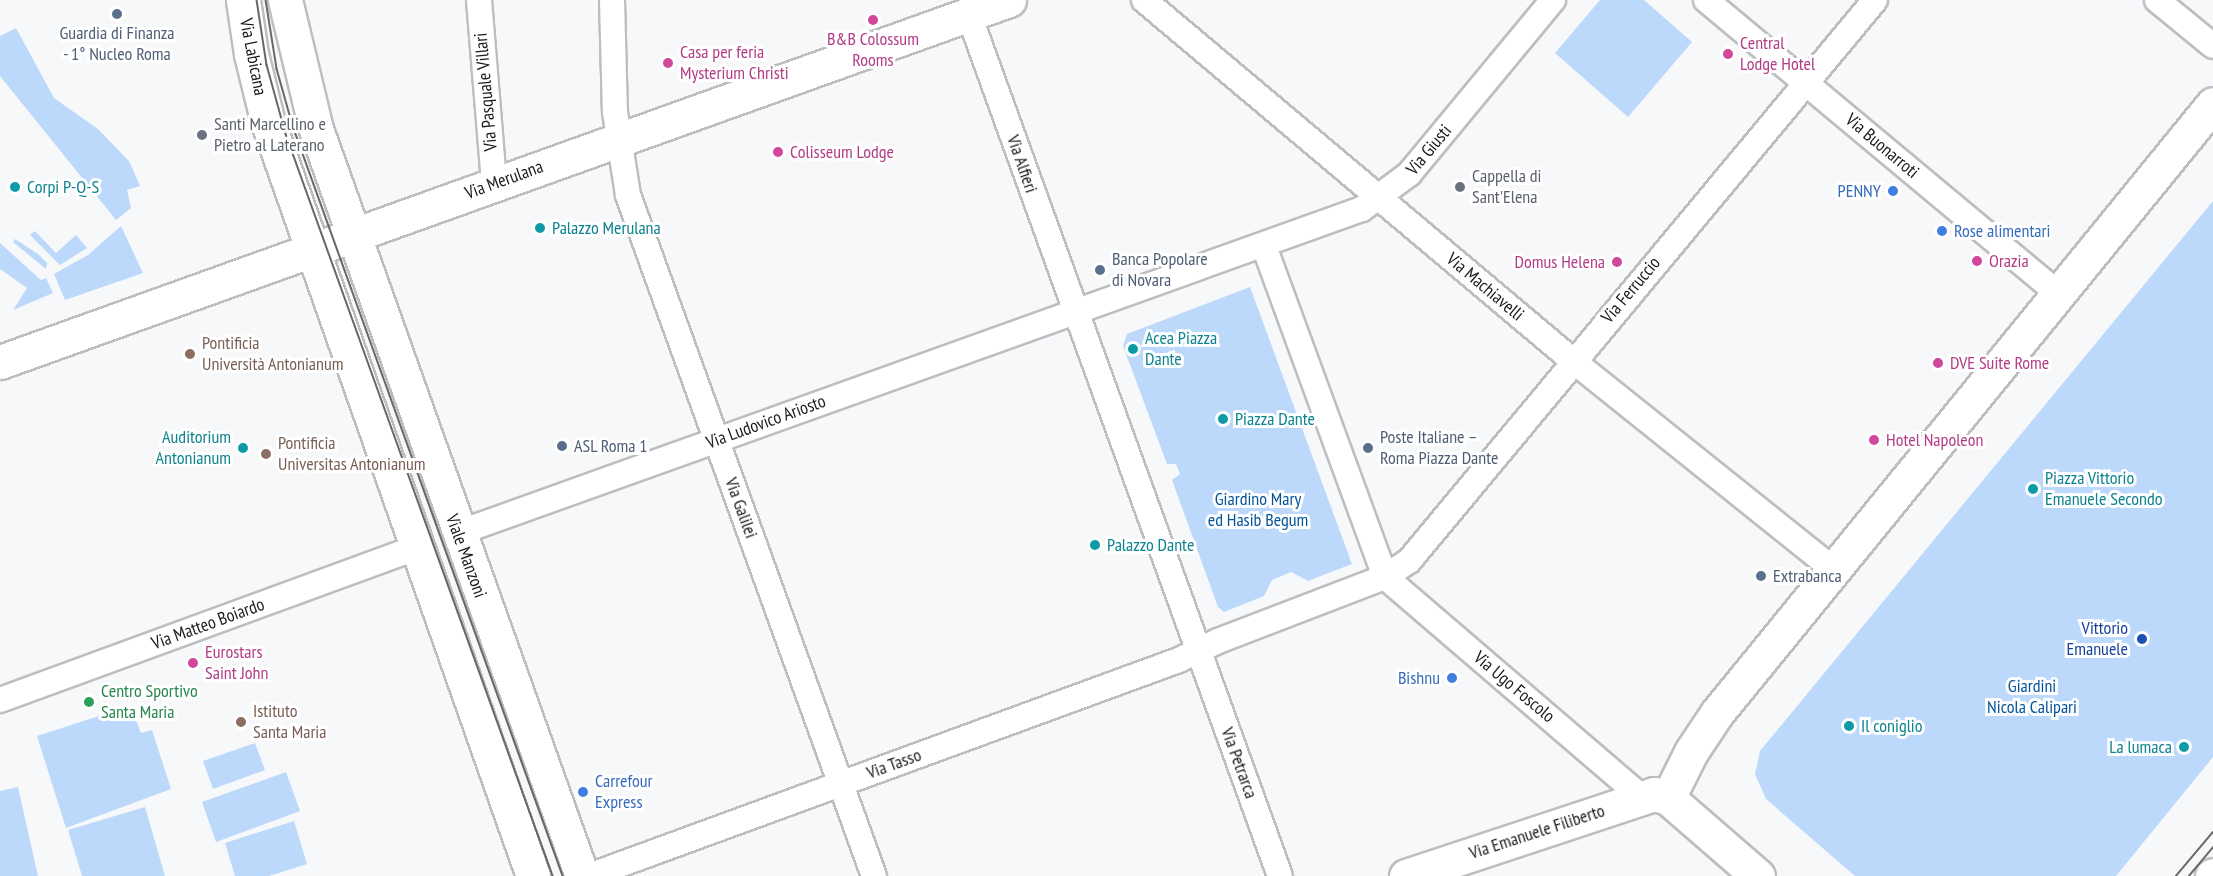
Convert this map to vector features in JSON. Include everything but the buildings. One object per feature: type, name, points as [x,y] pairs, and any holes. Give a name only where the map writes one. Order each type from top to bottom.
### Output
[{"type":"main road","name":"Via Labicana","points":[[243,0],[262,104],[314,250]]},
{"type":"main road","points":[[285,0],[307,98],[354,235]]},
{"type":"main road","name":"Via Merulana","points":[[0,362],[314,250],[617,138],[1009,0]]},
{"type":"main road","points":[[1758,876],[1655,797],[1702,733],[1832,568],[2213,104]]},
{"type":"main road","points":[[2172,152],[2213,132]]},
{"type":"main road","name":"Viale Manzoni","points":[[354,235],[458,533],[582,876]]},
{"type":"main road","points":[[314,250],[416,548],[533,876]]},
{"type":"main road","name":"Via Emanuele Filiberto","points":[[1406,876],[1655,797]]},
{"type":"street","name":"Via Pasquale Villari","points":[[479,0],[494,184]]},
{"type":"street","name":"Via Galilei","points":[[612,0],[617,138],[628,195],[874,876]]},
{"type":"street","name":"Via Machiavelli","points":[[1144,0],[1572,360],[1832,568]]},
{"type":"street","name":"Via Giusti","points":[[1264,246],[1362,210],[1380,199],[1420,161],[1553,0]]},
{"type":"street","name":"Via Buonarroti","points":[[1706,0],[2057,292]]},
{"type":"street","name":"Via Ferruccio","points":[[1385,577],[1409,561],[1572,360],[1875,0]]},
{"type":"street","points":[[2157,0],[2213,46]]},
{"type":"street","name":"Via Alfieri","points":[[969,15],[1076,313]]},
{"type":"street","points":[[1264,246],[1385,577],[1198,650],[1076,313],[1264,246]]},
{"type":"street","name":"Via Ludovico Ariosto","points":[[458,533],[1076,313]]},
{"type":"street","name":"Via Matteo Boiardo","points":[[0,700],[416,548]]},
{"type":"street","name":"Via Ugo Foscolo","points":[[1385,577],[1655,797]]},
{"type":"street","name":"Via Tasso","points":[[590,876],[1198,650]]},
{"type":"street","name":"Via Petrarca","points":[[1198,650],[1280,876]]},
{"type":"green space","points":[[1600,0],[1644,0],[1692,42],[1628,117],[1555,53]]},
{"type":"green space","points":[[16,28],[54,98],[98,129],[129,161],[140,186],[127,190],[131,208],[116,220],[0,76],[0,36]]},
{"type":"green space","name":"Giardini Nicola Calipari","points":[[2213,201],[2213,757],[2116,876],[1855,876],[1766,799],[1755,774],[1760,751]]},
{"type":"green space","points":[[121,226],[143,273],[65,300],[54,274],[88,255]]},
{"type":"green space","points":[[35,231],[56,253],[76,235],[87,248],[60,265],[30,235]]},
{"type":"green space","points":[[15,239],[38,254],[47,263],[46,269],[13,242]]},
{"type":"green space","points":[[0,243],[41,280],[46,278],[53,293],[13,310],[27,288],[0,269]]},
{"type":"green space","name":"Giardino Mary ed Hasib Begum","points":[[1250,287],[1352,564],[1308,581],[1291,572],[1272,580],[1264,596],[1224,612],[1218,607],[1172,480],[1180,474],[1176,464],[1167,464],[1123,346],[1127,334]]},
{"type":"green space","points":[[130,706],[141,733],[152,730],[171,789],[66,828],[37,736]]},
{"type":"green space","points":[[255,743],[265,770],[213,789],[203,761]]},
{"type":"green space","points":[[286,772],[300,811],[216,842],[202,802]]},
{"type":"green space","points":[[18,787],[38,876],[0,876],[0,791]]},
{"type":"green space","points":[[145,807],[165,876],[82,876],[68,830]]},
{"type":"green space","points":[[294,821],[307,864],[269,876],[235,876],[225,843]]},
{"type":"tram line","points":[[257,0],[267,65],[286,134],[553,876]]},
{"type":"tram line","points":[[266,0],[277,69],[293,126],[563,876]]},
{"type":"tram line","points":[[2176,876],[2213,832]]},
{"type":"tram line","points":[[2189,876],[2213,847]]},
{"type":"place","name":"Guardia di Finanza - 1° Nucleo Roma","points":[[117,14]]},
{"type":"place","name":"B&B Colossum Rooms","points":[[873,20]]},
{"type":"place","name":"Central Lodge Hotel","points":[[1728,54]]},
{"type":"place","name":"Casa per feria Mysterium Christi","points":[[668,63]]},
{"type":"place","name":"Santi Marcellino e Pietro al Laterano","points":[[202,135]]},
{"type":"place","name":"Colisseum Lodge","points":[[778,152]]},
{"type":"place","name":"Corpi P-Q-S","points":[[15,187]]},
{"type":"place","name":"Cappella di Sant'Elena","points":[[1460,187]]},
{"type":"place","name":"PENNY","points":[[1893,191]]},
{"type":"place","name":"Palazzo Merulana","points":[[540,228]]},
{"type":"place","name":"Rose alimentari","points":[[1942,231]]},
{"type":"place","name":"Orazia","points":[[1977,261]]},
{"type":"place","name":"Domus Helena","points":[[1617,262]]},
{"type":"place","name":"Banca Popolare di Novara","points":[[1100,270]]},
{"type":"place","name":"Acea Piazza Dante","points":[[1133,349]]},
{"type":"place","name":"Pontificia Università Antonianum","points":[[190,354]]},
{"type":"place","name":"DVE Suite Rome","points":[[1938,363]]},
{"type":"place","name":"Piazza Dante","points":[[1223,419]]},
{"type":"place","name":"Hotel Napoleon","points":[[1874,440]]},
{"type":"place","name":"ASL Roma 1","points":[[562,446]]},
{"type":"place","name":"Auditorium Antonianum","points":[[243,448]]},
{"type":"place","name":"Poste Italiane – Roma Piazza Dante","points":[[1368,448]]},
{"type":"place","name":"Pontificia Universitas Antonianum","points":[[266,454]]},
{"type":"place","name":"Piazza Vittorio Emanuele Secondo","points":[[2033,489]]},
{"type":"place","name":"Palazzo Dante","points":[[1095,545]]},
{"type":"place","name":"Extrabanca","points":[[1761,576]]},
{"type":"place","name":"Vittorio Emanuele","points":[[2142,639]]},
{"type":"place","name":"Eurostars Saint John","points":[[193,663]]},
{"type":"place","name":"Bishnu","points":[[1452,678]]},
{"type":"place","name":"Centro Sportivo Santa Maria","points":[[89,702]]},
{"type":"place","name":"Istituto Santa Maria","points":[[241,722]]},
{"type":"place","name":"Il coniglio","points":[[1849,726]]},
{"type":"place","name":"La lumaca","points":[[2184,747]]},
{"type":"place","name":"Carrefour Express","points":[[583,792]]}]
